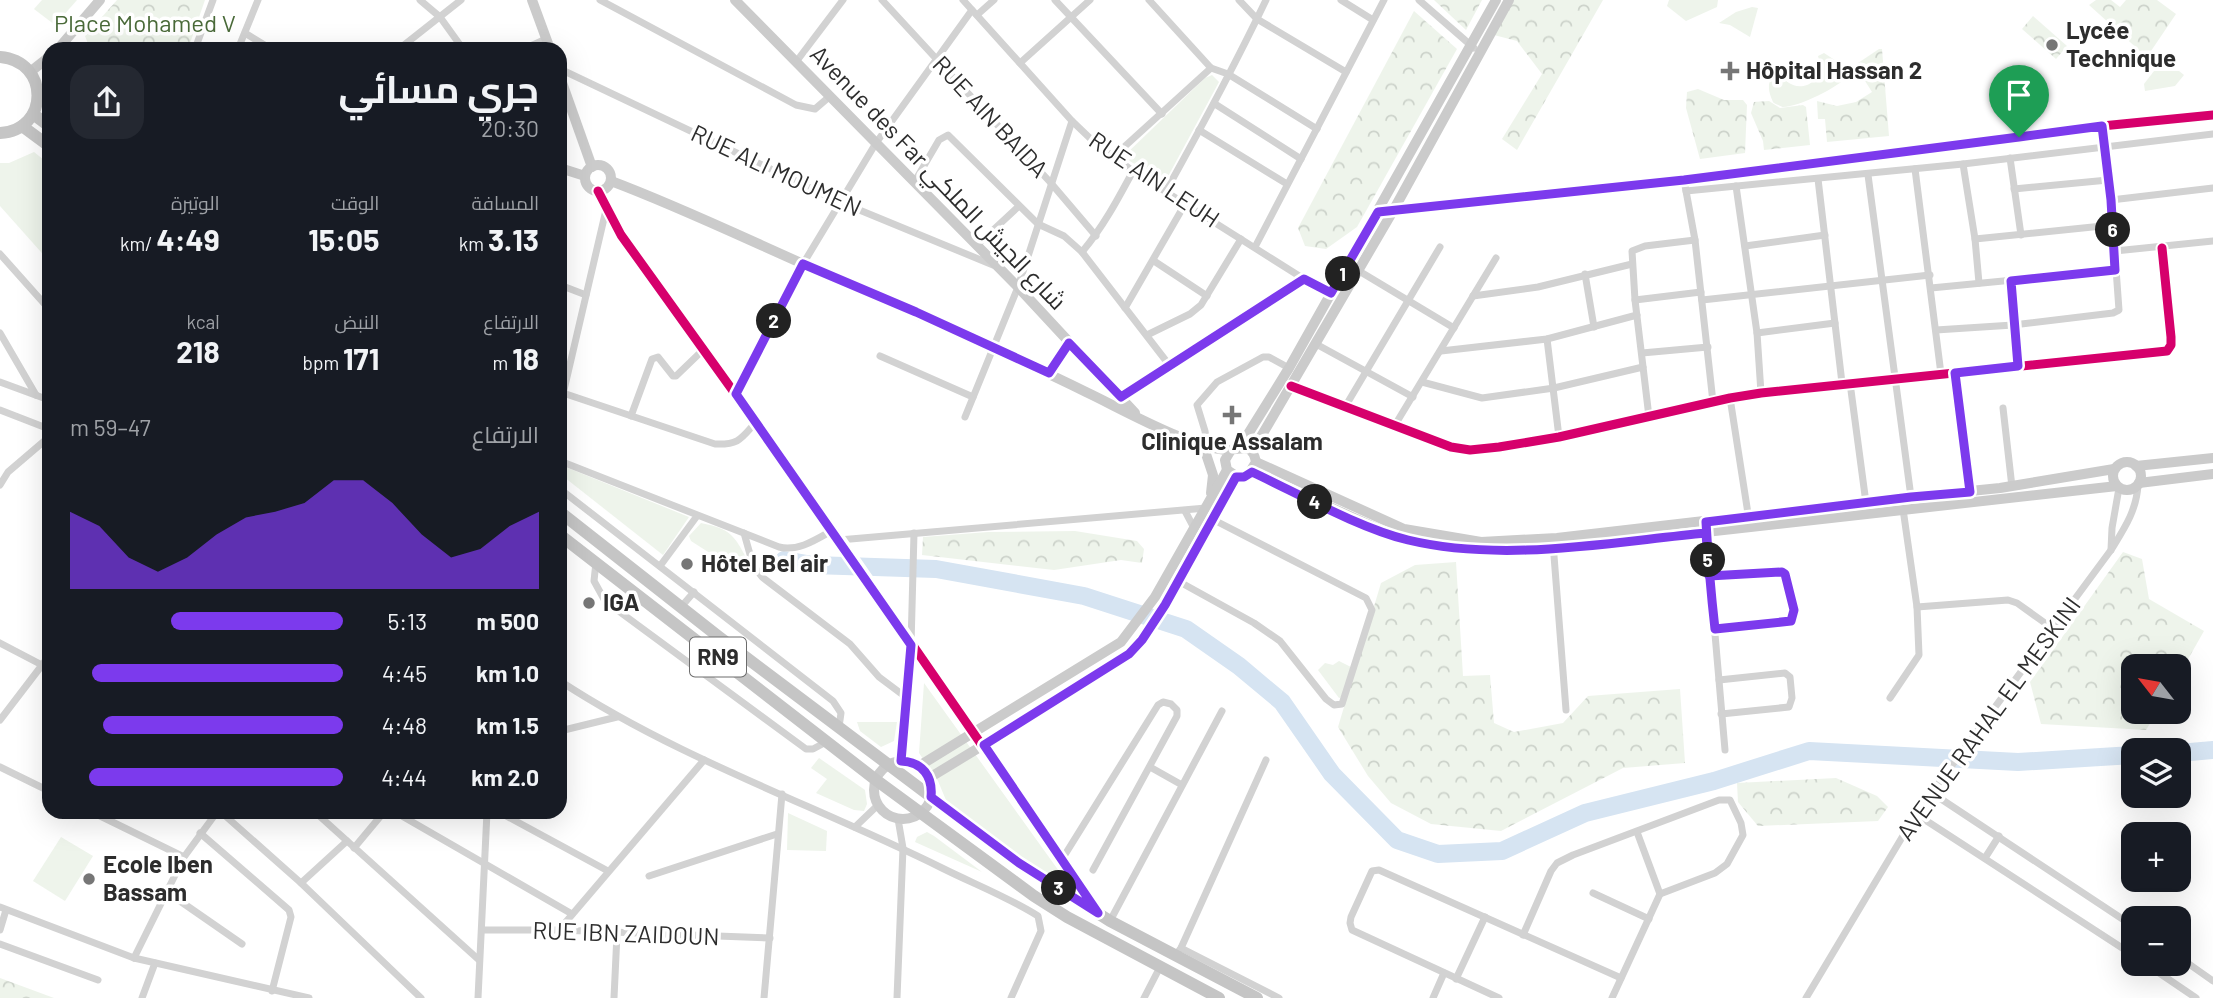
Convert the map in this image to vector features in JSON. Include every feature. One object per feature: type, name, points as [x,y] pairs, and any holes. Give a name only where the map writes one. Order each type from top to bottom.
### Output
[{"type":"main road","points":[[0,57],[17,61],[30,72],[38,92],[33,114],[22,126],[0,133]]},
{"type":"main road","points":[[33,114],[42,121]]},
{"type":"main road","points":[[22,126],[42,141]]},
{"type":"main road","name":"RN9","points":[[567,517],[1019,863],[1110,921],[1178,952],[1256,998]]},
{"type":"main road","name":"RN9","points":[[567,540],[876,780],[1050,907],[1219,998]]},
{"type":"street","points":[[64,42],[100,0]]},
{"type":"street","points":[[198,42],[214,0]]},
{"type":"street","points":[[241,42],[258,0]]},
{"type":"street","points":[[420,0],[440,18],[458,42]]},
{"type":"street","points":[[410,42],[461,0]]},
{"type":"street","points":[[532,0],[547,42]]},
{"type":"street","points":[[600,0],[796,105],[815,109],[829,97]]},
{"type":"street","name":"Avenue des Far شارع الجيش الملكي","points":[[735,0],[1018,287],[1139,418]]},
{"type":"street","points":[[796,62],[843,0]]},
{"type":"street","name":"RUE AIN BAIDA","points":[[882,0],[1050,182],[1096,236]]},
{"type":"street","name":"RUE AIN LEUH","points":[[962,0],[1072,121],[1113,157],[1304,279],[1343,298]]},
{"type":"street","points":[[736,394],[803,264],[876,143],[974,12],[994,0]]},
{"type":"street","points":[[1055,0],[1162,114]]},
{"type":"street","points":[[1020,63],[1090,0]]},
{"type":"street","points":[[1149,0],[1211,68],[1228,74],[1317,129]]},
{"type":"street","points":[[1239,0],[1257,19],[1346,72]]},
{"type":"street","points":[[1166,191],[1215,104],[1266,0]]},
{"type":"street","points":[[1341,0],[1373,20]]},
{"type":"street","points":[[1255,247],[1384,0]]},
{"type":"street","points":[[1419,0],[1475,48]]},
{"type":"street","points":[[611,181],[993,347],[1139,418],[1206,446],[1232,461],[1244,477],[1291,386],[1393,211],[1475,48],[1496,0]]},
{"type":"street","points":[[919,766],[1113,648],[1133,628],[1154,597],[1475,48],[1509,0]]},
{"type":"street","points":[[245,33],[260,42]]},
{"type":"street","points":[[30,72],[42,63]]},
{"type":"street","points":[[1113,157],[1211,68]]},
{"type":"street","name":"RUE ALI MOUMEN","points":[[567,72],[840,202],[995,266]]},
{"type":"street","points":[[567,100],[589,171],[588,187],[604,190],[611,181]]},
{"type":"street","points":[[1215,104],[1301,159]]},
{"type":"street","points":[[1378,212],[1685,185],[2102,126],[2213,115]]},
{"type":"street","points":[[965,417],[1018,287],[1072,121]]},
{"type":"street","points":[[1936,330],[2013,325],[2116,312],[2120,304],[2102,126]]},
{"type":"street","points":[[1199,130],[1287,184]]},
{"type":"street","points":[[1685,185],[1736,186],[1818,179],[2213,134]]},
{"type":"street","points":[[915,181],[940,138],[948,135],[1038,224],[1064,236],[1082,252],[1170,366]]},
{"type":"street","points":[[2010,158],[2021,235]]},
{"type":"street","points":[[1963,164],[1979,283]]},
{"type":"street","points":[[567,169],[589,171],[603,166],[608,170],[611,181]]},
{"type":"street","points":[[1915,169],[1941,374]]},
{"type":"street","points":[[1082,252],[1096,236],[1133,171]]},
{"type":"street","points":[[1868,174],[1911,497]]},
{"type":"street","points":[[1818,179],[1835,323],[1866,503]]},
{"type":"street","points":[[2014,188],[2108,180]]},
{"type":"street","points":[[1685,185],[1695,240],[1713,401]]},
{"type":"street","points":[[1736,186],[1757,333],[1761,393]]},
{"type":"street","points":[[2111,200],[2213,188]]},
{"type":"street","points":[[598,191],[621,235],[833,530],[1098,913]]},
{"type":"street","points":[[1125,308],[1185,204]]},
{"type":"street","points":[[976,246],[1018,206]]},
{"type":"street","points":[[567,373],[606,210]]},
{"type":"street","points":[[1975,239],[2112,226]]},
{"type":"street","points":[[1745,246],[1825,235]]},
{"type":"street","points":[[1147,335],[1191,314],[1207,296],[1241,239]]},
{"type":"street","points":[[1649,417],[1632,251],[1636,248],[1695,240]]},
{"type":"street","points":[[2115,251],[2213,241]]},
{"type":"street","points":[[1345,407],[1440,247]]},
{"type":"street","points":[[1291,386],[1463,450],[1559,437],[1713,401],[1761,393],[2167,351],[2170,349],[2171,337],[2162,248]]},
{"type":"street","points":[[0,254],[42,301]]},
{"type":"street","points":[[1395,425],[1496,258]]},
{"type":"street","points":[[1154,261],[1207,296]]},
{"type":"street","points":[[1473,296],[1538,287],[1632,264]]},
{"type":"street","points":[[1931,288],[2115,270]]},
{"type":"street","points":[[1359,271],[1454,328]]},
{"type":"street","points":[[1585,274],[1594,327]]},
{"type":"street","points":[[1635,300],[1751,295],[1930,275]]},
{"type":"street","points":[[1121,397],[1304,279]]},
{"type":"street","points":[[2011,281],[2018,366]]},
{"type":"street","points":[[567,288],[586,295]]},
{"type":"street","points":[[1441,351],[1547,339],[1637,315]]},
{"type":"street","points":[[1757,333],[1835,323]]},
{"type":"street","points":[[0,333],[36,395]]},
{"type":"street","points":[[1547,339],[1559,437]]},
{"type":"street","points":[[1049,373],[1069,343]]},
{"type":"street","points":[[1316,344],[1413,397]]},
{"type":"street","points":[[1642,353],[1707,347]]},
{"type":"street","points":[[631,416],[652,359],[658,357],[673,376],[676,376],[704,349]]},
{"type":"street","points":[[880,356],[973,397]]},
{"type":"street","points":[[1207,505],[1213,475],[1205,431],[1197,407],[1217,382],[1263,357],[1269,357],[1289,368]]},
{"type":"street","points":[[1422,382],[1482,398],[1554,388],[1643,367]]},
{"type":"street","points":[[1955,373],[1970,492]]},
{"type":"street","points":[[0,382],[42,397]]},
{"type":"street","points":[[567,395],[715,444],[733,444],[739,441],[756,422]]},
{"type":"street","points":[[1730,398],[1750,522]]},
{"type":"street","points":[[2003,408],[2011,486]]},
{"type":"street","points":[[0,410],[42,426]]},
{"type":"street","points":[[0,485],[8,472],[42,443]]},
{"type":"street","points":[[1750,522],[1866,503],[2011,486],[2115,469],[2125,462],[2137,466],[2213,458]]},
{"type":"street","points":[[1232,461],[1253,462],[1358,510],[1417,533],[1481,542],[1553,543],[2118,487],[2129,490],[2138,484],[2213,474]]},
{"type":"street","points":[[929,778],[1129,654],[1150,630],[1212,519],[1232,461]]},
{"type":"street","points":[[567,464],[785,549],[803,545],[833,530]]},
{"type":"street","points":[[2137,466],[2140,474],[2138,484]]},
{"type":"street","points":[[2111,550],[2118,487],[2113,478],[2115,469]]},
{"type":"street","name":"AVENUE RAHAL EL MESKINI","points":[[1806,998],[1916,814],[2111,550],[2136,503],[2138,484]]},
{"type":"street","points":[[567,494],[833,701],[841,712],[838,727]]},
{"type":"street","points":[[842,543],[914,533],[1185,511],[1207,505]]},
{"type":"street","points":[[1890,698],[1919,656],[1917,607],[1903,509]]},
{"type":"street","points":[[1185,511],[1194,528]]},
{"type":"street","points":[[660,566],[697,516]]},
{"type":"street","points":[[1178,581],[1280,640],[1326,699],[1334,705],[1342,704],[1372,610],[1366,597],[1212,519]]},
{"type":"street","points":[[1706,527],[1725,750]]},
{"type":"street","points":[[744,533],[753,565],[762,577],[850,643],[879,677],[907,698]]},
{"type":"street","points":[[901,761],[911,645],[914,533]]},
{"type":"street","points":[[1553,543],[1566,710]]},
{"type":"street","points":[[596,562],[594,581],[605,601],[806,749],[813,749],[827,741]]},
{"type":"street","points":[[1709,576],[1782,572],[1785,574],[1794,610],[1793,618],[1788,622],[1715,629]]},
{"type":"street","points":[[681,607],[694,592]]},
{"type":"street","points":[[1917,607],[2008,600],[2017,603],[2052,628]]},
{"type":"street","points":[[0,643],[42,665],[0,720]]},
{"type":"street","points":[[1719,680],[1786,674],[1790,677],[1792,698],[1789,707],[1721,713]]},
{"type":"street","points":[[567,685],[617,717],[705,760],[903,848],[1038,916],[1041,931],[1011,998]]},
{"type":"street","points":[[1062,861],[1158,705],[1166,702],[1176,708],[1178,713],[1093,870]]},
{"type":"street","points":[[1110,921],[1222,711]]},
{"type":"street","points":[[567,729],[617,717]]},
{"type":"street","points":[[559,930],[705,760]]},
{"type":"street","points":[[1266,760],[1178,952],[1279,998]]},
{"type":"street","points":[[901,761],[919,766],[929,778],[932,787],[931,797],[921,813],[898,819],[887,814],[878,805],[874,789],[876,780],[888,765],[901,761]]},
{"type":"street","points":[[0,767],[42,788]]},
{"type":"street","points":[[1150,767],[1182,785]]},
{"type":"street","points":[[764,998],[782,793]]},
{"type":"street","points":[[1931,793],[2121,918]]},
{"type":"street","points":[[1523,934],[1557,863],[1724,799],[1732,803],[1741,823],[1742,840],[1722,870],[1660,894],[1612,998]]},
{"type":"street","points":[[855,827],[878,805]]},
{"type":"street","points":[[1916,814],[2121,946]]},
{"type":"street","points":[[106,819],[184,857]]},
{"type":"street","points":[[134,958],[184,857],[213,819]]},
{"type":"street","points":[[227,819],[301,883],[421,998]]},
{"type":"street","points":[[322,819],[479,960]]},
{"type":"street","points":[[354,848],[378,819]]},
{"type":"street","points":[[408,819],[572,914]]},
{"type":"street","points":[[478,998],[487,819]]},
{"type":"street","points":[[512,819],[608,871]]},
{"type":"street","points":[[897,998],[903,848],[898,819]]},
{"type":"street","points":[[1637,832],[1660,894]]},
{"type":"street","points":[[200,833],[289,910],[291,917],[272,991]]},
{"type":"street","points":[[649,876],[777,834]]},
{"type":"street","points":[[1985,858],[1999,836]]},
{"type":"street","points":[[301,883],[347,841]]},
{"type":"street","points":[[1499,998],[1352,930],[1351,917],[1372,871],[1379,870],[1622,978]]},
{"type":"street","points":[[167,892],[242,944]]},
{"type":"street","points":[[1593,893],[1648,919]]},
{"type":"street","points":[[0,930],[3,908],[134,958],[309,998]]},
{"type":"street","points":[[1456,979],[1485,917]]},
{"type":"street","name":"RUE IBN ZAIDOUN","points":[[482,930],[559,930],[770,938]]},
{"type":"street","points":[[614,998],[617,934]]},
{"type":"street","points":[[0,944],[99,980]]},
{"type":"street","points":[[142,998],[155,963]]},
{"type":"street","points":[[2191,965],[2213,981]]},
{"type":"street","points":[[1144,998],[1160,967]]},
{"type":"street","points":[[1433,998],[1444,973]]},
{"type":"street","points":[[2164,976],[2196,998]]},
{"type":"green space","points":[[42,0],[77,0],[55,25],[34,9]]},
{"type":"green space","name":"Place Mohamed V","points":[[117,0],[205,0],[190,42],[87,42],[85,36]]},
{"type":"green space","points":[[1434,0],[1482,0],[1466,30]]},
{"type":"green space","points":[[1514,0],[1603,0],[1517,150],[1502,139],[1542,74],[1517,41],[1494,35]]},
{"type":"green space","points":[[1669,0],[1718,0],[1717,7],[1686,21],[1667,6]]},
{"type":"green space","points":[[2096,0],[2111,0],[2120,7],[2126,0],[2157,0],[2176,14],[2151,51],[2141,52],[2089,5]]},
{"type":"green space","points":[[1758,8],[1750,37],[1730,25],[1719,23],[1736,12]]},
{"type":"green space","points":[[1414,11],[1457,49],[1357,227],[1326,249],[1305,246],[1298,228]]},
{"type":"green space","points":[[2033,16],[2067,46],[2056,59],[2022,29]]},
{"type":"green space","points":[[1882,49],[1889,136],[1827,142],[1825,119],[1818,119],[1817,101],[1837,106],[1856,102],[1872,92],[1855,65]]},
{"type":"green space","points":[[1824,53],[1847,68],[1849,75],[1828,90],[1799,104],[1783,107],[1773,103],[1769,83],[1779,66],[1789,83],[1804,86],[1817,76],[1818,56]]},
{"type":"green space","points":[[2154,71],[2179,71],[2184,75],[2175,86],[2145,91],[2144,84]]},
{"type":"green space","points":[[1212,75],[1219,82],[1165,182],[1123,157],[1205,78]]},
{"type":"green space","points":[[1698,89],[1724,100],[1743,100],[1747,105],[1745,153],[1700,159],[1686,108],[1687,92]]},
{"type":"green space","points":[[1769,101],[1780,108],[1803,105],[1806,107],[1810,145],[1764,150],[1751,113],[1754,102]]},
{"type":"green space","points":[[34,152],[42,158],[42,253],[0,206],[0,163],[9,163]]},
{"type":"green space","points":[[567,468],[689,517],[663,555],[567,479]]},
{"type":"green space","points":[[701,523],[730,534],[748,561],[718,554],[716,557],[691,541],[689,536]]},
{"type":"green space","points":[[1075,531],[1137,541],[1144,549],[1142,563],[1121,560],[1054,570],[922,555],[923,537],[988,532]]},
{"type":"green space","points":[[2123,552],[2142,559],[2149,599],[2204,631],[2191,654],[2121,654],[2121,724],[2150,724],[2146,730],[2041,724],[2030,682]]},
{"type":"green space","points":[[1456,562],[1463,676],[1490,675],[1494,723],[1514,732],[1563,723],[1588,696],[1680,689],[1685,763],[1623,768],[1501,831],[1431,824],[1391,803],[1368,776],[1338,727],[1381,583],[1415,565]]},
{"type":"green space","points":[[1339,661],[1351,667],[1342,697],[1339,698],[1318,670],[1325,663],[1333,665]]},
{"type":"green space","points":[[924,683],[1074,892],[1070,895],[948,805],[938,781],[919,753]]},
{"type":"green space","points":[[857,722],[897,722],[894,741],[881,747],[860,731]]},
{"type":"green space","points":[[819,758],[865,790],[867,804],[864,811],[854,810],[816,793],[827,779],[811,768]]},
{"type":"green space","points":[[1836,778],[1877,796],[1888,807],[1878,821],[1758,826],[1738,802],[1737,783]]},
{"type":"green space","points":[[788,813],[827,831],[826,851],[787,850]]},
{"type":"green space","points":[[927,832],[982,872],[915,842],[917,837]]},
{"type":"green space","points":[[61,837],[93,856],[65,901],[33,881]]},
{"type":"green space","points":[[0,978],[54,998],[0,998]]},
{"type":"waterway","points":[[784,560],[813,565],[936,569],[1084,596],[1186,629],[1239,666],[1282,702],[1332,774],[1397,840],[1438,854],[1502,851],[1585,813],[1714,781],[1809,751],[2018,762],[2121,756]]},
{"type":"waterway","points":[[2191,752],[2213,750]]},
{"type":"cycle path","points":[[1378,212],[1684,180],[2102,126],[2213,115]]},
{"type":"cycle path","points":[[598,191],[621,235],[833,530],[1098,913]]},
{"type":"cycle path","points":[[1291,386],[1451,447],[1470,450],[1559,437],[1761,393],[2167,351],[2171,345],[2171,337],[2162,248]]},
{"type":"place","name":"Lycée Technique","points":[[2052,45]]},
{"type":"place","name":"Hôpital Hassan 2","points":[[1730,71]]},
{"type":"place","name":"Clinique Assalam","points":[[1232,415]]},
{"type":"place","name":"Hôtel Bel air","points":[[687,564]]},
{"type":"place","name":"IGA","points":[[589,603]]},
{"type":"place","name":"Ecole Iben Bassam","points":[[89,879]]},
{"type":"route","points":[[2019,137],[1684,180],[1378,212],[1331,293],[1304,279],[1121,397],[1069,343],[1049,373],[803,264],[736,394],[911,645],[901,761],[911,762],[925,771],[932,787],[931,797],[1019,863],[1098,913],[984,745],[1074,690],[1136,647],[1165,605],[1236,477],[1244,477],[1252,472],[1392,536],[1462,549],[1530,550],[1706,533],[1709,576],[1778,572],[1785,574],[1794,610],[1791,621],[1715,629],[1709,576],[1706,522],[1970,492],[1955,373],[2018,366],[2011,281],[2115,270],[2111,200],[2102,126],[2019,137]]}]
